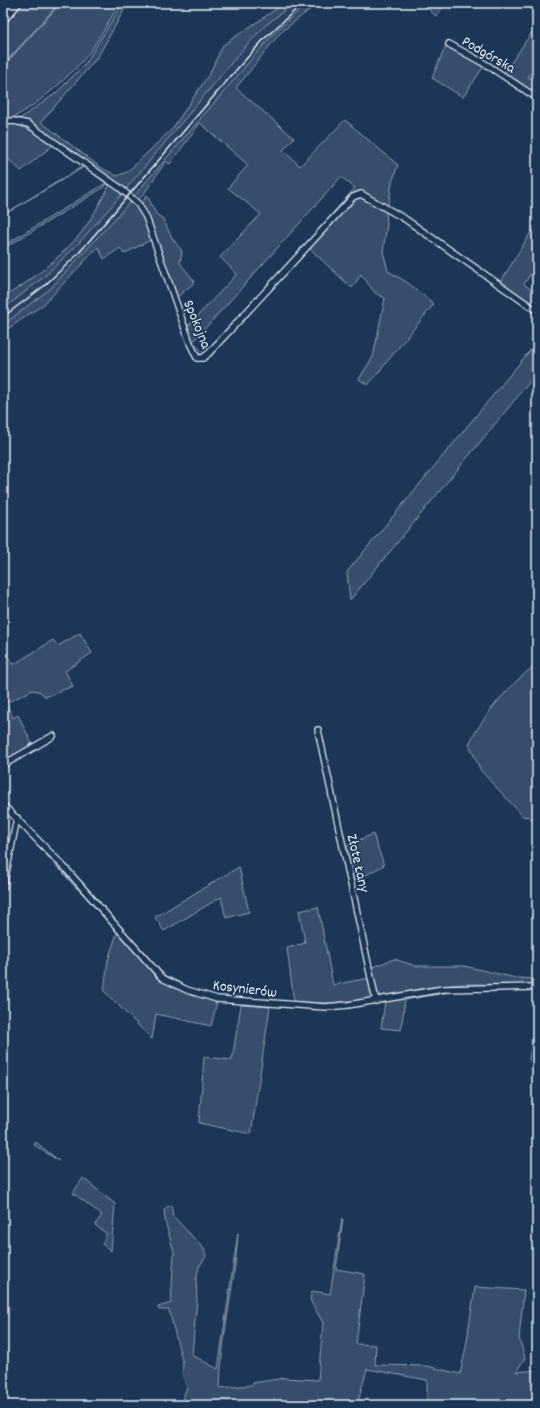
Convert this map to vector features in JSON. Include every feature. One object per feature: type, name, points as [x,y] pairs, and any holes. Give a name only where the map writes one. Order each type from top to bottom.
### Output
[{"type":"street","points":[[3,18],[17,3]]},
{"type":"street","name":"Podgórska","points":[[449,44],[487,65],[537,98]]},
{"type":"street","name":"Spokojna","points":[[3,122],[14,121],[28,124],[110,180],[138,204],[146,217],[190,343],[197,358],[203,358],[212,351],[353,197],[360,194],[388,209],[428,234],[537,311]]},
{"type":"street","name":"Złote Łany","points":[[318,730],[376,1001]]},
{"type":"street","points":[[3,765],[53,736]]},
{"type":"street","name":"Kosynierów","points":[[3,805],[67,871],[162,978],[187,990],[217,999],[325,1007],[376,1001],[443,989],[537,987]]},
{"type":"street","points":[[3,888],[17,818]]},
{"type":"shaded area","points":[[21,3],[120,3],[91,50],[75,69],[37,102],[24,111],[3,120],[3,22]]},
{"type":"shaded area","points":[[123,3],[128,3],[97,58],[41,122],[100,167],[117,176],[127,172],[172,129],[210,73],[223,45],[285,3],[293,3],[266,25],[244,48],[126,189],[29,123],[18,120],[56,93],[85,64]]},
{"type":"shaded area","points":[[293,3],[307,3],[273,34],[126,205],[127,207],[51,288],[3,325],[3,309],[44,277],[77,245],[118,199],[244,48],[266,25]]},
{"type":"shaded area","points":[[307,3],[318,3],[280,33],[236,88],[294,138],[283,150],[300,166],[345,120],[398,165],[392,182],[388,207],[358,192],[204,356],[196,354],[141,205],[147,195],[156,214],[163,219],[172,238],[182,251],[180,263],[195,282],[176,298],[188,326],[237,274],[220,257],[261,214],[228,188],[248,165],[200,123],[170,164],[166,161],[143,195],[139,199],[134,196],[273,34]],"holes":[[[341,177],[355,188],[290,262],[204,353],[193,342]]]},
{"type":"shaded area","points":[[421,3],[446,3],[436,16]]},
{"type":"shaded area","points":[[537,25],[537,63],[528,77],[537,82],[537,95],[504,73]]},
{"type":"shaded area","points":[[446,45],[484,66],[463,97],[432,78]]},
{"type":"shaded area","points":[[11,123],[39,134],[54,143],[84,163],[123,193],[77,245],[44,277],[3,309],[3,297],[23,285],[45,268],[74,242],[85,228],[109,186],[84,167],[3,215],[83,166],[53,145],[21,171],[3,154],[3,124]]},
{"type":"shaded area","points":[[106,183],[103,188],[3,249],[3,246]]},
{"type":"shaded area","points":[[362,197],[386,210],[387,225],[383,251],[388,271],[408,283],[434,304],[368,385],[359,379],[373,357],[385,298],[375,293],[361,274],[352,288],[309,248],[355,198]]},
{"type":"shaded area","points":[[131,201],[146,223],[152,239],[124,254],[120,248],[104,259],[98,247],[44,304],[3,332],[3,325],[51,288]]},
{"type":"shaded area","points":[[537,222],[537,264],[524,284],[537,294],[537,302],[534,307],[500,283]]},
{"type":"shaded area","points":[[537,342],[537,373],[350,600],[347,572]]},
{"type":"shaded area","points":[[80,633],[92,653],[65,671],[73,686],[45,697],[41,692],[33,690],[6,703],[13,718],[18,715],[33,746],[3,763],[3,649],[13,665],[53,640],[58,646]]},
{"type":"shaded area","points":[[537,664],[537,828],[529,816],[524,817],[481,771],[469,744],[482,722],[498,700]]},
{"type":"shaded area","points":[[18,821],[64,869],[61,871],[18,824]]},
{"type":"shaded area","points":[[373,834],[384,865],[354,882],[344,847]]},
{"type":"shaded area","points":[[239,867],[249,912],[226,918],[221,897],[164,931],[155,917]]},
{"type":"shaded area","points":[[67,872],[94,903],[74,886],[63,873]]},
{"type":"shaded area","points":[[318,907],[333,985],[369,978],[373,999],[329,1003],[294,1002],[287,948],[305,943],[299,911]]},
{"type":"shaded area","points":[[118,930],[175,987],[190,994],[217,1002],[211,1026],[156,1014],[152,1039],[104,991],[108,960]]},
{"type":"shaded area","points":[[394,959],[416,966],[464,966],[516,978],[537,979],[537,985],[463,984],[432,987],[376,997],[370,968]]},
{"type":"shaded area","points":[[468,989],[405,1000],[401,1030],[381,1028],[385,1002],[448,990]]},
{"type":"shaded area","points":[[241,1005],[270,1007],[251,1134],[199,1123],[204,1057],[232,1060]]},
{"type":"shaded area","points":[[537,1008],[537,1061],[529,1060]]},
{"type":"shaded area","points":[[36,1142],[59,1161],[34,1145]]},
{"type":"shaded area","points":[[83,1178],[115,1204],[111,1251],[102,1244],[107,1234],[95,1225],[102,1215],[73,1193]]},
{"type":"shaded area","points":[[171,1205],[173,1216],[204,1249],[206,1256],[199,1267],[196,1280],[197,1299],[192,1355],[218,1369],[238,1233],[223,1349],[220,1388],[252,1385],[253,1383],[284,1378],[318,1380],[323,1323],[310,1300],[312,1291],[330,1294],[343,1219],[336,1269],[365,1274],[356,1344],[376,1345],[375,1365],[427,1366],[460,1374],[466,1347],[475,1287],[524,1290],[519,1338],[525,1358],[516,1372],[537,1370],[537,1405],[427,1405],[427,1380],[367,1369],[357,1405],[180,1405],[187,1387],[182,1374],[183,1364],[169,1310],[159,1310],[158,1307],[171,1303],[174,1252],[165,1221],[164,1209]]},
{"type":"waterway","points":[[3,66],[60,3]]},
{"type":"railway","points":[[3,317],[44,286],[78,254],[238,68],[265,38],[303,3]]}]
